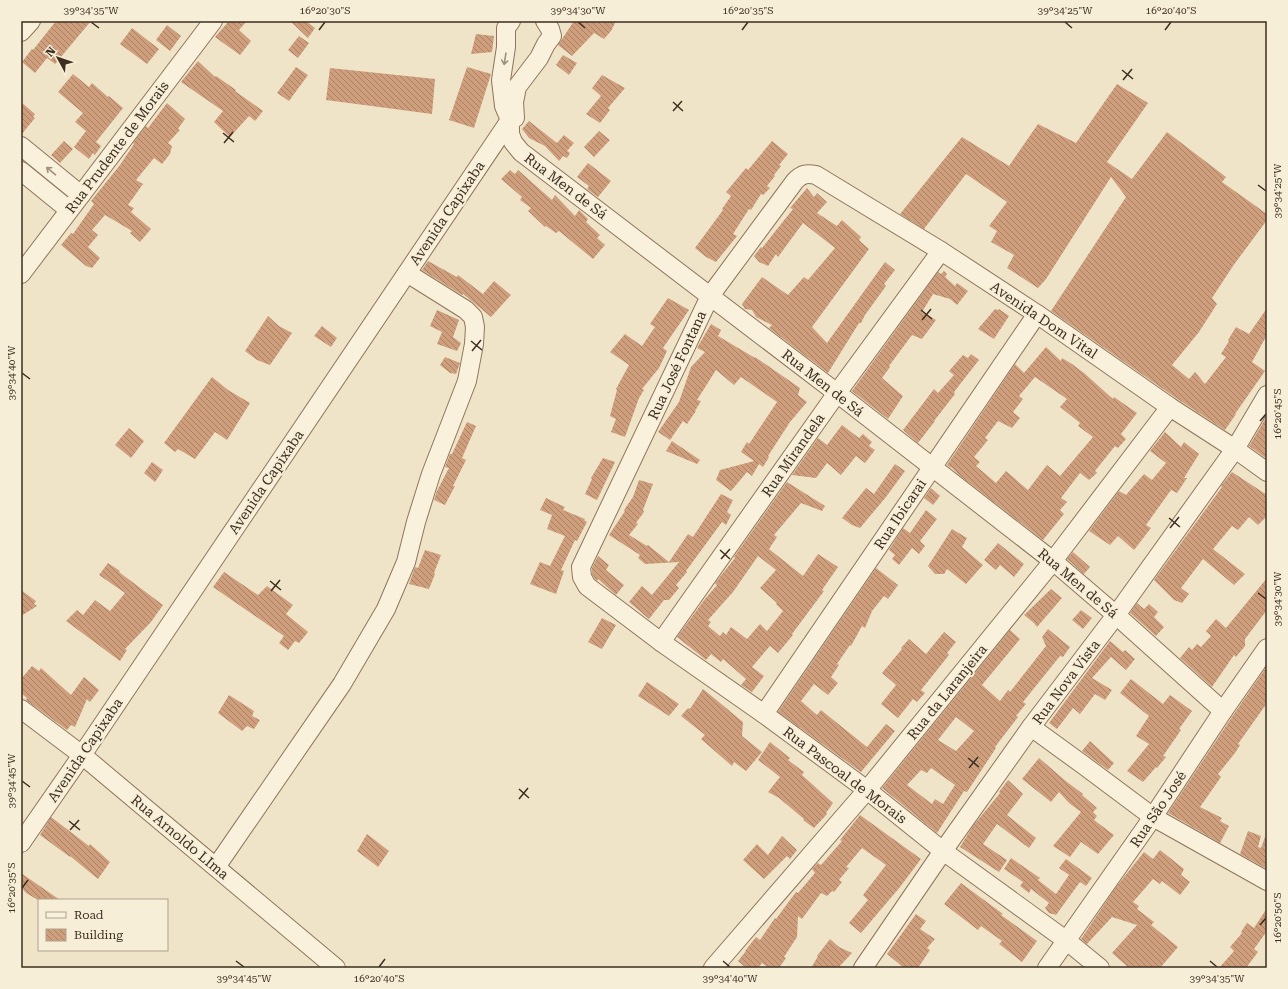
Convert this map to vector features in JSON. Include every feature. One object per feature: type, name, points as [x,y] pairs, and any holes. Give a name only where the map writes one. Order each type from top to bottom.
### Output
[{"type":"street","points":[[21,32],[31,21]]},
{"type":"street","name":"Rua Prudente de Morais","points":[[21,274],[213,21]]},
{"type":"street","name":"Rua Men de Sá","points":[[511,21],[506,28],[506,47],[501,80],[504,106],[510,120],[510,134],[513,142],[521,152],[837,393],[1053,561],[1223,711]]},
{"type":"street","points":[[521,152],[516,133],[514,102],[517,87],[539,58],[549,29]]},
{"type":"street","name":"Avenida Capixaba","points":[[21,843],[82,755],[510,120]]},
{"type":"street","points":[[21,146],[80,195]]},
{"type":"street","points":[[21,171],[69,210]]},
{"type":"street","name":"Rua José Fontana","points":[[587,586],[582,577],[582,567],[710,296],[795,181],[802,174],[810,173],[816,175]]},
{"type":"street","name":"Avenida Dom Vital","points":[[816,175],[941,250],[1267,472]]},
{"type":"street","name":"Rua Mirandela","points":[[661,642],[837,393],[941,250]]},
{"type":"street","points":[[216,867],[342,684],[386,609],[406,562],[416,522],[431,474],[467,381],[475,336],[473,317],[466,310],[406,273]]},
{"type":"street","name":"Rua Ibicarai","points":[[764,714],[1036,314]]},
{"type":"street","name":"Rua Nova Vista","points":[[863,968],[943,851],[1031,727],[1116,615],[1235,449],[1267,395]]},
{"type":"street","name":"Rua da Laranjeira","points":[[713,968],[867,790],[1053,561],[1170,407]]},
{"type":"street","name":"Rua Pascoal de Morais","points":[[587,586],[661,642],[764,714],[867,790],[943,851],[1067,941],[1100,968]]},
{"type":"street","name":"Rua São José","points":[[1047,968],[1153,817],[1223,711],[1267,648]]},
{"type":"street","name":"Rua Arnoldo LIma","points":[[21,709],[82,755],[336,968]]},
{"type":"street","points":[[1031,727],[1153,817],[1267,881]]},
{"type":"building","points":[[56,21],[91,21],[55,64],[47,58],[35,73],[22,62]]},
{"type":"building","points":[[229,21],[247,21],[239,30],[251,41],[240,55],[215,37]]},
{"type":"building","points":[[290,21],[306,21],[315,28],[308,38]]},
{"type":"building","points":[[574,21],[616,21],[611,31],[604,39],[594,33],[572,56],[558,45]]},
{"type":"building","points":[[167,25],[181,36],[170,51],[156,40]]},
{"type":"building","points":[[132,28],[159,49],[147,64],[120,44]]},
{"type":"building","points":[[476,34],[494,36],[492,52],[471,54]]},
{"type":"building","points":[[299,36],[309,43],[298,58],[288,50]]},
{"type":"building","points":[[563,55],[577,63],[569,75],[556,65]]},
{"type":"building","points":[[198,61],[215,77],[216,76],[236,90],[235,91],[263,111],[255,121],[249,116],[230,137],[214,122],[223,111],[181,82]]},
{"type":"building","points":[[296,67],[308,75],[289,101],[277,93]]},
{"type":"building","points":[[467,67],[491,74],[474,128],[449,120]]},
{"type":"building","points":[[330,68],[435,79],[432,114],[326,100]]},
{"type":"building","points":[[73,74],[89,87],[92,83],[123,108],[96,142],[101,146],[95,155],[93,153],[89,159],[74,147],[86,131],[75,122],[83,113],[58,92]]},
{"type":"building","points":[[602,75],[625,88],[608,108],[610,110],[600,123],[586,114],[601,96],[592,88]]},
{"type":"building","points":[[1117,84],[1148,103],[1107,162],[1132,179],[1167,132],[1226,177],[1222,182],[1267,214],[1267,220],[1233,266],[1212,298],[1217,304],[1199,332],[1172,365],[1189,379],[1195,372],[1205,384],[1226,357],[1221,354],[1236,327],[1249,334],[1267,308],[1267,335],[1252,362],[1265,371],[1225,430],[1176,398],[1051,311],[1126,197],[1111,177],[1046,279],[1038,288],[1007,268],[1014,255],[991,242],[997,231],[989,226],[1007,202],[966,174],[924,229],[900,214],[962,137],[1009,166],[1038,124],[1076,143]]},
{"type":"building","points":[[21,102],[35,114],[33,117],[35,118],[21,135]]},
{"type":"building","points":[[167,103],[185,119],[178,129],[180,130],[168,143],[172,146],[170,154],[162,164],[154,158],[136,180],[143,184],[128,205],[134,208],[131,212],[151,229],[140,242],[130,233],[132,231],[105,215],[92,230],[98,235],[88,247],[100,258],[92,268],[86,266],[61,245],[71,233],[73,234],[94,204],[91,201],[120,165],[134,144],[133,143],[146,126],[148,128]]},
{"type":"building","points":[[529,121],[557,143],[564,135],[574,143],[567,151],[570,153],[567,158],[563,156],[559,161],[545,146],[529,138],[522,129]]},
{"type":"building","points":[[599,131],[610,140],[594,157],[584,147]]},
{"type":"building","points":[[64,141],[73,149],[60,163],[51,155]]},
{"type":"building","points":[[772,141],[788,154],[779,165],[781,166],[767,186],[770,188],[763,195],[761,194],[751,210],[749,209],[733,234],[737,236],[716,262],[706,257],[695,248],[723,210],[722,209],[731,196],[726,192],[746,168],[748,170]]},
{"type":"building","points":[[588,163],[611,181],[598,197],[587,189],[589,186],[577,177]]},
{"type":"building","points":[[510,170],[515,174],[518,170],[552,200],[555,195],[575,216],[579,210],[588,219],[586,222],[600,235],[597,238],[605,245],[593,259],[559,231],[556,233],[546,226],[545,227],[528,211],[531,208],[520,200],[522,197],[501,179]]},
{"type":"building","points":[[807,188],[814,197],[817,193],[827,202],[817,213],[837,226],[842,220],[861,237],[859,240],[869,249],[812,327],[827,343],[885,262],[895,270],[884,284],[886,286],[861,323],[859,323],[828,373],[769,328],[772,325],[756,317],[752,310],[745,309],[742,304],[762,277],[788,295],[804,277],[808,280],[835,248],[803,223],[778,257],[776,254],[768,266],[759,262],[754,256],[793,209],[790,208]]},
{"type":"building","points":[[428,261],[457,277],[458,275],[483,294],[494,281],[511,295],[491,317],[463,294],[462,295],[422,270]]},
{"type":"building","points":[[944,271],[947,274],[945,277],[955,286],[957,283],[968,291],[957,305],[950,299],[933,294],[922,312],[936,320],[922,339],[912,335],[882,378],[903,396],[888,419],[852,391],[938,272],[941,274]]},
{"type":"building","points":[[668,298],[689,310],[663,348],[667,351],[659,368],[642,389],[644,390],[639,398],[625,437],[611,432],[616,419],[610,416],[616,389],[629,365],[610,352],[625,334],[642,346],[655,327],[650,324]]},
{"type":"building","points":[[995,309],[999,309],[1009,316],[994,339],[978,329]]},
{"type":"building","points":[[437,310],[459,320],[453,337],[461,343],[457,351],[437,344],[442,332],[430,326]]},
{"type":"building","points":[[268,316],[279,326],[292,333],[270,365],[257,360],[245,351]]},
{"type":"building","points":[[711,324],[721,330],[718,336],[755,357],[800,388],[798,395],[807,402],[790,422],[768,456],[769,457],[763,467],[759,464],[752,476],[747,472],[731,491],[716,480],[720,470],[754,461],[741,452],[747,442],[749,444],[777,402],[741,377],[734,385],[716,370],[697,400],[701,401],[687,424],[683,421],[670,440],[658,432],[679,402],[691,367],[705,352],[697,348]]},
{"type":"building","points":[[322,326],[337,338],[331,347],[314,336]]},
{"type":"building","points":[[1046,347],[1061,361],[1062,358],[1084,373],[1113,399],[1114,397],[1137,413],[1121,434],[1126,439],[1118,448],[1115,446],[1095,471],[1097,473],[1089,480],[1080,473],[1061,498],[1067,502],[1060,510],[1064,514],[1043,540],[947,465],[1015,364],[1024,373]],"holes":[[[1035,377],[1067,399],[1060,407],[1080,423],[1078,426],[1093,437],[1060,476],[1047,465],[1028,490],[1006,471],[996,483],[976,466],[980,462],[974,457],[988,440],[985,438],[998,421],[1012,428],[1020,418],[1013,412],[1023,399],[1019,396]]]},
{"type":"building","points":[[971,354],[979,360],[918,443],[903,430],[934,389],[938,393],[954,375],[949,371],[963,355],[968,358]]},
{"type":"building","points":[[445,357],[460,363],[456,374],[450,373],[440,365]]},
{"type":"building","points":[[212,377],[228,390],[250,403],[227,440],[215,432],[195,459],[178,449],[175,452],[164,443]]},
{"type":"building","points":[[1267,416],[1267,459],[1249,446]]},
{"type":"building","points":[[467,422],[476,426],[462,458],[466,460],[445,505],[434,500],[449,468],[445,467],[450,454],[452,454]]},
{"type":"building","points":[[842,425],[859,438],[863,434],[872,442],[869,446],[875,450],[865,463],[856,456],[841,475],[827,463],[816,478],[792,475],[818,438],[827,445]]},
{"type":"building","points":[[129,428],[144,441],[131,458],[115,445]]},
{"type":"building","points":[[1165,432],[1181,447],[1184,442],[1199,454],[1184,478],[1187,478],[1177,493],[1171,490],[1146,525],[1151,528],[1134,550],[1118,536],[1110,545],[1089,531],[1119,491],[1126,495],[1144,474],[1152,480],[1166,463],[1150,451]]},
{"type":"building","points":[[672,441],[700,460],[697,464],[666,451]]},
{"type":"building","points":[[603,458],[615,462],[597,500],[585,494],[592,479],[591,478]]},
{"type":"building","points":[[152,462],[163,470],[155,482],[144,473]]},
{"type":"building","points":[[895,464],[905,471],[860,528],[852,525],[842,518],[866,488],[874,494]]},
{"type":"building","points":[[1232,472],[1267,495],[1267,516],[1258,525],[1249,517],[1238,530],[1232,526],[1213,549],[1245,574],[1234,585],[1203,559],[1181,588],[1189,594],[1182,603],[1174,600],[1154,580]]},
{"type":"building","points":[[639,480],[653,484],[643,510],[644,512],[636,523],[638,524],[629,535],[647,546],[648,545],[669,562],[688,534],[693,537],[721,494],[733,500],[727,512],[731,515],[726,525],[722,522],[686,571],[687,572],[676,585],[679,588],[669,600],[664,600],[649,619],[629,602],[642,586],[652,595],[679,562],[645,564],[638,558],[640,555],[609,535],[633,497]]},
{"type":"building","points":[[787,482],[825,506],[822,511],[801,503],[774,535],[777,537],[769,549],[803,576],[818,554],[838,567],[822,590],[824,591],[792,634],[793,635],[778,653],[770,646],[752,667],[764,676],[752,692],[741,685],[746,679],[723,659],[721,662],[711,654],[706,660],[677,637],[717,585],[715,583],[735,558],[734,557]],"holes":[[[758,556],[776,570],[760,588],[777,603],[776,604],[783,611],[767,631],[760,624],[747,639],[731,627],[726,635],[723,632],[720,636],[708,626],[711,622],[708,620],[733,592]]]},
{"type":"building","points":[[931,488],[940,496],[933,505],[924,498]]},
{"type":"building","points":[[546,498],[565,507],[563,510],[585,519],[584,520],[587,522],[577,541],[575,540],[561,570],[564,571],[556,594],[530,584],[540,562],[550,566],[565,536],[547,529],[552,515],[540,510]]},
{"type":"building","points":[[926,510],[937,519],[920,541],[925,546],[919,554],[912,548],[899,565],[892,559],[895,555],[889,550],[903,528],[910,533]]},
{"type":"building","points":[[952,529],[967,538],[962,547],[983,565],[966,584],[947,569],[944,574],[935,574],[928,566]]},
{"type":"building","points":[[998,543],[1024,564],[1014,577],[1000,565],[996,570],[984,560]]},
{"type":"building","points":[[425,550],[441,555],[429,589],[409,584],[415,567],[418,568]]},
{"type":"building","points":[[1073,552],[1090,567],[1084,574],[1067,559]]},
{"type":"building","points":[[598,556],[609,565],[606,570],[624,585],[616,595],[598,579],[597,581],[592,574],[592,568]]},
{"type":"building","points":[[108,563],[163,605],[151,622],[125,649],[127,650],[120,661],[66,621],[77,610],[83,615],[95,600],[110,611],[125,593],[99,575]]},
{"type":"building","points":[[876,568],[898,585],[888,599],[884,596],[872,611],[865,628],[862,626],[851,646],[850,645],[837,664],[839,665],[831,677],[838,683],[828,695],[814,684],[801,701],[817,715],[821,710],[867,747],[886,724],[895,731],[861,772],[778,712]]},
{"type":"building","points":[[224,572],[258,595],[267,586],[293,605],[286,614],[308,632],[299,643],[295,641],[288,650],[279,643],[284,636],[213,587]]},
{"type":"building","points":[[1267,578],[1267,610],[1245,639],[1245,646],[1236,657],[1234,655],[1212,687],[1180,658],[1189,647],[1192,650],[1197,644],[1201,647],[1211,636],[1206,631],[1216,619],[1226,628]]},
{"type":"building","points":[[1051,589],[1062,598],[1037,627],[1024,615]]},
{"type":"building","points":[[21,590],[36,601],[34,604],[37,606],[21,616]]},
{"type":"building","points":[[1137,603],[1144,609],[1149,604],[1158,612],[1154,617],[1164,627],[1156,636],[1130,613]]},
{"type":"building","points":[[1081,610],[1092,618],[1083,629],[1072,620]]},
{"type":"building","points":[[602,618],[616,625],[602,649],[588,642]]},
{"type":"building","points":[[1048,629],[1070,647],[1063,657],[1060,656],[1023,702],[1026,704],[1016,716],[1018,717],[995,747],[996,748],[967,792],[964,791],[937,833],[882,788],[1010,630],[1020,639],[982,685],[1000,701],[1008,690],[1010,692],[1046,646],[1042,637]],"holes":[[[956,717],[974,731],[956,751],[938,740]],[[931,768],[955,785],[943,804],[935,799],[932,804],[907,785],[921,770],[927,773]]]},
{"type":"building","points":[[944,632],[956,642],[947,653],[949,655],[921,690],[925,693],[917,702],[913,699],[898,718],[881,704],[896,685],[882,673],[909,639],[926,654]]},
{"type":"building","points":[[1110,641],[1123,652],[1125,650],[1135,659],[1126,670],[1111,657],[1092,678],[1112,690],[1105,700],[1095,694],[1080,714],[1073,708],[1057,729],[1049,723]]},
{"type":"building","points":[[32,666],[39,671],[41,668],[71,695],[84,677],[99,690],[90,702],[87,699],[75,727],[71,725],[67,730],[26,700],[27,698],[21,693],[21,679]]},
{"type":"building","points":[[1267,666],[1267,703],[1238,744],[1240,745],[1235,753],[1218,774],[1221,777],[1200,807],[1222,818],[1220,821],[1229,826],[1220,843],[1168,813]]},
{"type":"building","points":[[1131,679],[1163,704],[1170,695],[1192,711],[1163,756],[1166,757],[1143,782],[1127,771],[1149,744],[1136,736],[1149,716],[1120,693]]},
{"type":"building","points":[[647,682],[679,704],[669,716],[638,696]]},
{"type":"building","points":[[703,689],[743,722],[742,736],[762,752],[746,771],[734,762],[732,766],[701,739],[705,735],[681,716],[688,708],[690,709]]},
{"type":"building","points":[[229,695],[254,711],[252,716],[260,720],[254,729],[247,726],[242,731],[218,713]]},
{"type":"building","points":[[1090,741],[1114,763],[1108,770],[1082,751]]},
{"type":"building","points":[[770,742],[790,758],[788,760],[804,772],[802,775],[833,803],[826,813],[827,814],[814,828],[779,798],[768,792],[780,777],[758,760]]},
{"type":"building","points":[[1039,758],[1083,794],[1082,795],[1097,808],[1093,812],[1097,816],[1094,820],[1114,835],[1098,854],[1081,842],[1070,857],[1053,846],[1081,812],[1069,803],[1059,792],[1051,802],[1022,779]]},
{"type":"building","points":[[1008,780],[1023,794],[1007,815],[1036,838],[1029,848],[997,824],[983,844],[1007,860],[999,872],[960,847],[973,826],[1000,793],[999,792]]},
{"type":"building","points":[[860,815],[921,859],[900,887],[861,933],[849,923],[868,900],[863,895],[886,865],[862,848],[846,867],[849,868],[839,880],[842,882],[834,892],[832,891],[827,896],[821,893],[802,919],[798,916],[797,937],[779,968],[769,968],[762,963],[758,968],[746,968],[738,961],[745,951],[756,937],[760,940],[796,892],[798,893],[815,873],[812,869],[818,863],[821,865],[842,841],[840,840]]},
{"type":"building","points":[[51,817],[89,846],[90,844],[110,862],[98,879],[70,856],[40,835]]},
{"type":"building","points":[[1248,831],[1261,836],[1258,847],[1261,848],[1265,837],[1267,837],[1267,869],[1240,854]]},
{"type":"building","points":[[367,834],[389,851],[378,867],[357,851]]},
{"type":"building","points":[[782,836],[797,850],[790,859],[787,856],[764,879],[743,860],[757,844],[768,855]]},
{"type":"building","points":[[1160,850],[1184,869],[1181,875],[1190,882],[1180,895],[1162,881],[1160,884],[1153,879],[1133,902],[1139,906],[1137,909],[1154,922],[1151,925],[1178,947],[1160,968],[1129,968],[1112,953],[1137,925],[1112,917],[1087,944],[1081,939],[1116,887],[1144,852],[1153,859]]},
{"type":"building","points":[[1011,858],[1040,878],[1038,880],[1056,894],[1069,875],[1059,868],[1066,859],[1092,878],[1086,886],[1080,882],[1056,915],[1049,913],[1045,908],[1049,903],[1031,889],[1029,893],[1020,886],[1023,882],[1004,869]]},
{"type":"building","points":[[21,873],[59,899],[38,900],[26,893],[21,887]]},
{"type":"building","points":[[961,883],[1037,941],[1022,962],[999,944],[1002,941],[981,926],[978,930],[944,904]]},
{"type":"building","points":[[1267,908],[1267,931],[1254,949],[1258,952],[1246,968],[1219,968],[1234,951],[1230,947],[1242,933],[1241,932],[1247,923],[1254,928]]},
{"type":"building","points":[[916,914],[926,921],[920,929],[935,939],[927,948],[930,950],[918,968],[904,968],[887,954]]},
{"type":"building","points":[[830,939],[839,947],[852,953],[838,968],[811,968],[817,956]]}]
